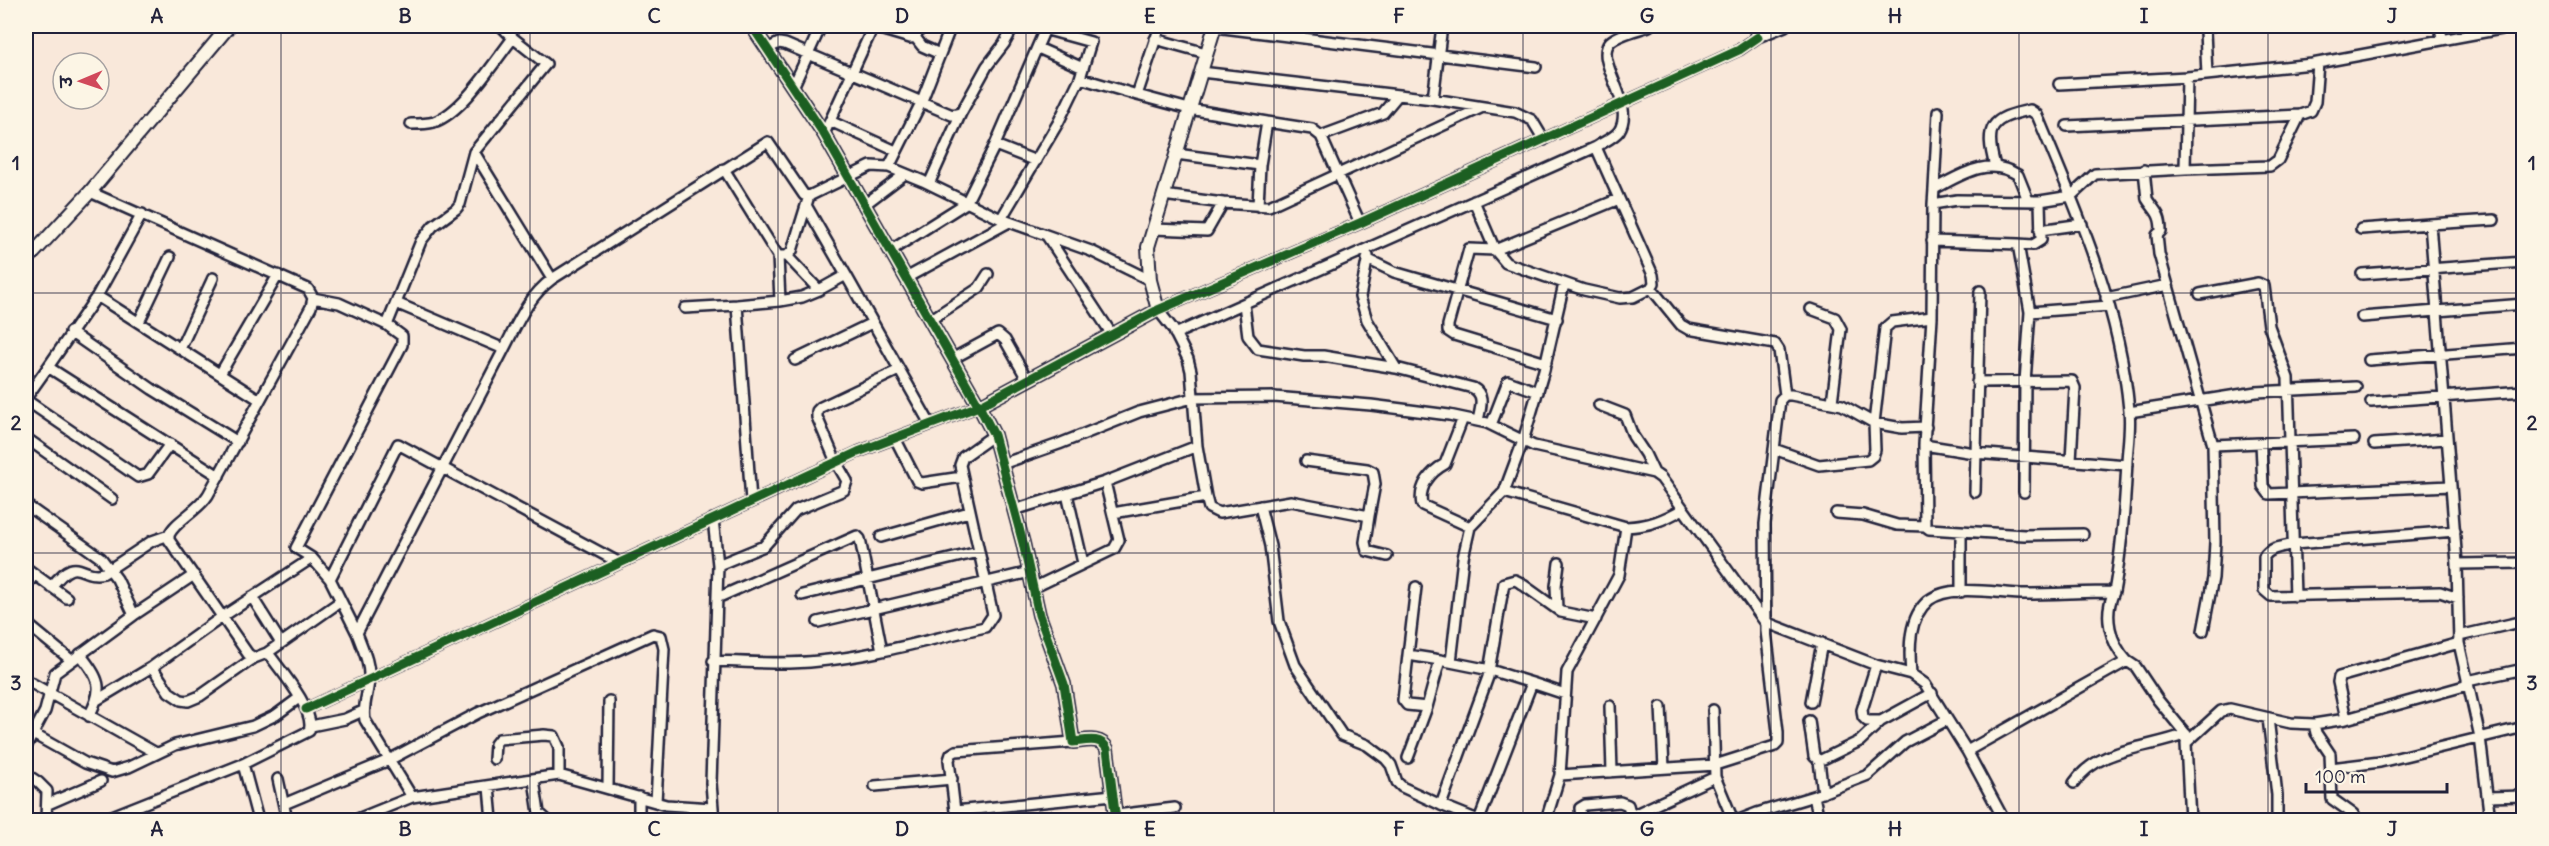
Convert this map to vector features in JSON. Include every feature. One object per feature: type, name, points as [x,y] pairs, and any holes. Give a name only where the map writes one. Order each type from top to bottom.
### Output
[{"type":"street","points":[[26,261],[90,192],[229,26]]},
{"type":"street","points":[[387,325],[415,254],[427,231],[451,214],[460,204],[474,152],[546,64],[501,26]]},
{"type":"street","points":[[752,26],[824,134],[994,435],[1039,615],[1064,684],[1073,742]]},
{"type":"street","points":[[793,87],[821,26]]},
{"type":"street","points":[[824,134],[872,26],[906,37],[915,37]]},
{"type":"street","points":[[915,37],[921,26]]},
{"type":"street","points":[[889,168],[921,103],[951,26]]},
{"type":"street","points":[[929,184],[987,66],[1014,26]]},
{"type":"street","points":[[906,278],[1005,220],[1058,123],[1082,73],[1091,42],[1033,26]]},
{"type":"street","points":[[1137,95],[1160,26]]},
{"type":"street","points":[[1369,516],[1291,501],[1214,512],[1209,508],[1197,446],[1191,371],[1174,332],[1162,315],[1150,280],[1148,247],[1215,26],[1536,67]]},
{"type":"street","points":[[1433,99],[1442,26]]},
{"type":"street","points":[[1174,332],[1244,304],[1596,147],[1618,133],[1623,104],[1607,60],[1606,49],[1611,41],[1648,26]]},
{"type":"street","points":[[1753,26],[1758,37]]},
{"type":"street","points":[[306,710],[618,562],[836,462],[979,406],[1111,333],[1162,315],[1740,50],[1758,37],[1785,26]]},
{"type":"street","points":[[2207,75],[2205,31],[2208,26],[2212,26]]},
{"type":"street","points":[[2440,26],[2442,39]]},
{"type":"street","points":[[2059,84],[2187,77],[2318,63],[2517,26]]},
{"type":"street","points":[[890,250],[966,203],[1045,29]]},
{"type":"street","points":[[915,37],[922,46],[940,54]]},
{"type":"street","points":[[411,124],[434,122],[455,108],[513,38]]},
{"type":"street","points":[[1155,39],[1206,53]]},
{"type":"street","points":[[767,49],[779,43],[952,115],[962,113]]},
{"type":"street","points":[[1038,48],[1082,73],[1137,95],[1189,109],[1312,129],[1321,136],[1360,223]]},
{"type":"street","points":[[2067,126],[2300,115],[2311,111],[2315,102],[2318,63]]},
{"type":"street","points":[[1201,72],[1433,99],[1515,112],[1532,120],[1544,140]]},
{"type":"street","points":[[2185,170],[2187,77]]},
{"type":"street","points":[[1321,136],[1383,112],[1398,95]]},
{"type":"street","points":[[1163,195],[1258,207],[1269,206],[1483,107]]},
{"type":"street","points":[[1995,166],[1990,149],[1990,133],[1998,121],[2007,115],[2030,111],[2037,115],[2082,224],[2107,302],[2117,338],[2129,412],[2120,560],[2114,592],[2109,603],[2111,636],[2115,649],[2136,667],[2158,700],[2188,736]]},
{"type":"street","points":[[1924,526],[1924,445],[1932,317],[1933,204],[1938,112]]},
{"type":"street","points":[[1933,204],[1957,200],[2040,201],[2071,196],[2095,174],[2270,166],[2278,160],[2300,115]]},
{"type":"street","points":[[831,121],[896,152]]},
{"type":"street","points":[[1258,207],[1260,165],[1267,122]]},
{"type":"street","points":[[357,633],[534,293],[552,279],[768,142],[804,195],[809,196],[871,166],[889,168],[1005,220],[1099,254],[1150,280]]},
{"type":"street","points":[[994,145],[1036,161]]},
{"type":"street","points":[[1474,201],[1495,250],[1506,263],[1593,293],[1626,298],[1651,288],[1654,283],[1653,275],[1596,147]]},
{"type":"street","points":[[474,152],[552,279]]},
{"type":"street","points":[[1176,154],[1260,165]]},
{"type":"street","points":[[1934,189],[1965,171],[1995,166],[2018,175],[2028,200]]},
{"type":"street","points":[[724,169],[783,256],[819,290]]},
{"type":"street","points":[[2144,170],[2147,199],[2156,207],[2161,224],[2161,231],[2157,235],[2159,254],[2212,445],[2216,542],[2213,578],[2202,631]]},
{"type":"street","points":[[864,205],[905,174]]},
{"type":"street","points":[[51,587],[62,574],[71,569],[82,569],[97,574],[111,569],[152,541],[169,535],[173,528],[201,506],[311,307],[313,298],[308,289],[90,192]]},
{"type":"street","points":[[783,256],[792,251],[809,196]]},
{"type":"street","points":[[1546,363],[1448,331],[1469,249],[1495,250],[1619,200]]},
{"type":"street","points":[[1932,241],[2038,243],[2041,240],[2040,201]]},
{"type":"street","points":[[1153,229],[1207,231],[1223,203]]},
{"type":"street","points":[[807,207],[930,424]]},
{"type":"street","points":[[142,214],[97,296],[26,399],[138,477],[148,474],[170,444]]},
{"type":"street","points":[[2361,229],[2494,220]]},
{"type":"street","points":[[2040,230],[2082,224]]},
{"type":"street","points":[[2430,224],[2455,531],[2459,639],[2480,737],[2490,820]]},
{"type":"street","points":[[1047,236],[1111,333]]},
{"type":"street","points":[[2018,244],[2030,312],[2025,381],[2024,492]]},
{"type":"street","points":[[1370,247],[1360,297],[1366,320],[1396,368]]},
{"type":"street","points":[[780,301],[783,256]]},
{"type":"street","points":[[139,322],[170,257]]},
{"type":"street","points":[[1367,259],[1384,269],[1557,319]]},
{"type":"street","points":[[2362,274],[2523,262]]},
{"type":"street","points":[[930,320],[979,288],[988,274]]},
{"type":"street","points":[[219,374],[278,275]]},
{"type":"street","points":[[685,308],[780,301],[802,297],[846,275]]},
{"type":"street","points":[[180,349],[213,278]]},
{"type":"street","points":[[2200,294],[2258,283],[2264,286],[2269,326],[2286,369],[2289,392],[2295,596]]},
{"type":"street","points":[[1408,758],[1446,661],[1470,527],[1504,492],[1538,392],[1564,284]]},
{"type":"street","points":[[2030,312],[2107,302],[2168,285]]},
{"type":"street","points":[[1560,775],[1715,765],[1769,749],[1778,742],[1765,622],[1765,524],[1778,406],[1785,395],[1779,350],[1775,344],[1688,329],[1681,325],[1651,288]]},
{"type":"street","points":[[1975,492],[1974,453],[1980,291]]},
{"type":"street","points":[[97,296],[260,400]]},
{"type":"street","points":[[313,298],[339,303],[387,325],[402,336],[402,345],[296,548],[312,558],[330,579],[357,633],[369,669],[370,680],[363,711],[369,728],[411,797]]},
{"type":"street","points":[[396,303],[504,350]]},
{"type":"street","points":[[1244,304],[1248,336],[1258,349],[1304,356],[1323,356],[1396,368],[1433,376],[1477,390],[1482,399],[1478,421]]},
{"type":"street","points":[[2362,317],[2523,304]]},
{"type":"street","points":[[737,305],[751,501]]},
{"type":"street","points":[[1811,309],[1835,318],[1841,328],[1832,402]]},
{"type":"street","points":[[1774,449],[1819,465],[1868,460],[1873,456],[1875,450],[1874,423],[1886,328],[1892,322],[1932,317]]},
{"type":"street","points":[[795,360],[872,323]]},
{"type":"street","points":[[70,332],[152,389],[238,442]]},
{"type":"street","points":[[952,359],[998,334],[1005,340],[1027,379]]},
{"type":"street","points":[[2369,360],[2523,348]]},
{"type":"street","points":[[48,366],[219,476]]},
{"type":"street","points":[[718,565],[764,546],[796,510],[844,490],[847,481],[836,462],[817,417],[817,411],[820,407],[899,370]]},
{"type":"street","points":[[1977,382],[2068,380],[2074,383],[2071,460]]},
{"type":"street","points":[[1491,425],[1508,381],[1538,392]]},
{"type":"street","points":[[2129,412],[2256,392],[2356,387]]},
{"type":"street","points":[[2371,402],[2523,391]]},
{"type":"street","points":[[1785,395],[1832,402],[1874,423],[1902,428],[1926,427]]},
{"type":"street","points":[[1002,464],[1139,412],[1193,398],[1274,397],[1371,405],[1463,418],[1491,425],[1534,446],[1654,473],[1661,478],[1765,622],[1876,665],[1911,674],[1924,684],[1932,693],[1967,751],[2004,820]]},
{"type":"street","points":[[1599,405],[1624,415],[1654,473]]},
{"type":"street","points":[[1463,418],[1445,464],[1432,471],[1420,498],[1422,505],[1470,527]]},
{"type":"street","points":[[713,661],[817,662],[882,651],[985,627],[993,615],[969,512],[960,460],[994,435]]},
{"type":"street","points":[[26,438],[112,499]]},
{"type":"street","points":[[895,438],[917,481],[922,483],[962,477]]},
{"type":"street","points":[[2212,445],[2354,439]]},
{"type":"street","points":[[2374,444],[2447,439]]},
{"type":"street","points":[[2260,443],[2265,492],[2269,494],[2451,486]]},
{"type":"street","points":[[330,579],[398,444],[618,562]]},
{"type":"street","points":[[1924,445],[1974,453],[2127,465]]},
{"type":"street","points":[[1014,510],[1105,482],[1197,446]]},
{"type":"street","points":[[1306,461],[1367,469],[1373,472],[1375,484],[1365,542],[1367,551],[1387,556]]},
{"type":"street","points":[[1033,588],[1117,545],[1119,540],[1105,482]]},
{"type":"street","points":[[1504,492],[1626,527],[1653,524],[1683,509]]},
{"type":"street","points":[[1067,494],[1083,563]]},
{"type":"street","points":[[1113,513],[1206,497]]},
{"type":"street","points":[[26,505],[91,550],[111,569],[134,615]]},
{"type":"street","points":[[1260,506],[1270,546],[1279,621],[1294,664],[1342,735],[1366,745],[1386,759],[1391,765],[1396,782],[1402,787],[1479,820],[1532,683]]},
{"type":"street","points":[[881,537],[969,512]]},
{"type":"street","points":[[1836,513],[1863,515],[1898,525],[1961,531],[2024,535],[2083,534]]},
{"type":"street","points":[[713,519],[718,565],[713,661],[712,808],[714,820]]},
{"type":"street","points":[[1546,820],[1560,775],[1568,672],[1619,575],[1626,527]]},
{"type":"street","points":[[1961,531],[1961,592]]},
{"type":"street","points":[[2455,531],[2294,544],[2270,550],[2264,557],[2264,590],[2267,594],[2295,596],[2440,592],[2458,598]]},
{"type":"street","points":[[169,535],[248,654],[254,658]]},
{"type":"street","points":[[717,598],[857,536],[860,539],[869,578],[882,651]]},
{"type":"street","points":[[802,596],[978,552]]},
{"type":"street","points":[[89,716],[98,700],[152,667],[222,616],[312,558]]},
{"type":"street","points":[[1557,609],[1556,586],[1559,562]]},
{"type":"street","points":[[2457,564],[2523,562]]},
{"type":"street","points":[[26,568],[67,598]]},
{"type":"street","points":[[818,622],[1030,572]]},
{"type":"street","points":[[26,586],[34,575]]},
{"type":"street","points":[[26,747],[29,732],[45,711],[55,673],[134,615],[194,575]]},
{"type":"street","points":[[1441,805],[1490,670],[1504,583],[1515,580],[1567,614],[1596,619]]},
{"type":"street","points":[[1416,587],[1403,700],[1407,705],[1427,707]]},
{"type":"street","points":[[1911,674],[1909,651],[1913,623],[1928,601],[1942,594],[2114,592]]},
{"type":"street","points":[[252,597],[281,643]]},
{"type":"street","points":[[152,667],[169,692],[175,697],[188,701],[200,696],[254,658],[267,653],[341,601]]},
{"type":"street","points":[[2346,719],[2338,682],[2339,677],[2523,621]]},
{"type":"street","points":[[26,623],[71,660]]},
{"type":"street","points":[[284,804],[389,760],[477,713],[647,635],[658,634],[663,641],[664,649],[656,802]]},
{"type":"street","points":[[1811,702],[1822,643]]},
{"type":"street","points":[[102,820],[243,764],[309,731],[311,726],[306,710],[267,653]]},
{"type":"street","points":[[80,654],[98,681],[98,700]]},
{"type":"street","points":[[1408,655],[1490,670],[1565,694]]},
{"type":"street","points":[[1967,751],[2127,661]]},
{"type":"street","points":[[1876,665],[1863,717],[1867,721],[1881,721]]},
{"type":"street","points":[[2074,783],[2082,771],[2110,756],[2126,749],[2188,736],[2221,711],[2230,709],[2291,723],[2314,724],[2346,719],[2523,669]]},
{"type":"street","points":[[26,680],[49,695],[156,753]]},
{"type":"street","points":[[1819,761],[1860,741],[1881,721],[1932,693]]},
{"type":"street","points":[[29,732],[84,763],[112,772],[129,767],[175,745],[253,726],[276,715],[299,698]]},
{"type":"street","points":[[608,788],[609,701]]},
{"type":"street","points":[[1610,706],[1612,772]]},
{"type":"street","points":[[1661,707],[1664,768]]},
{"type":"street","points":[[1713,710],[1715,777],[1733,820]]},
{"type":"street","points":[[311,726],[345,719],[363,711]]},
{"type":"street","points":[[2268,718],[2277,795],[2277,820]]},
{"type":"street","points":[[1739,820],[1759,817],[1868,775],[1905,742],[1947,720]]},
{"type":"street","points":[[1809,721],[1814,756],[1819,761],[1819,820]]},
{"type":"street","points":[[2314,724],[2316,733],[2330,754],[2332,799],[2353,814],[2357,820]]},
{"type":"street","points":[[2331,768],[2380,762],[2523,727]]},
{"type":"street","points":[[494,759],[495,744],[499,739],[554,736],[560,747],[560,775]]},
{"type":"street","points":[[2188,736],[2185,758],[2190,820]]},
{"type":"street","points":[[1113,795],[955,816],[949,760],[951,754],[956,751],[1099,740],[1104,743],[1113,795],[1116,818],[1175,808]]},
{"type":"street","points":[[243,764],[258,820]]},
{"type":"street","points":[[26,774],[44,786],[48,795],[46,820]]},
{"type":"street","points":[[355,820],[366,818],[411,797],[560,775],[676,807],[712,808]]},
{"type":"street","points":[[1581,820],[1581,808],[1585,805],[1620,802],[1628,805],[1631,818],[1715,777]]},
{"type":"street","points":[[278,779],[288,820]]},
{"type":"street","points":[[875,786],[952,779]]},
{"type":"street","points":[[534,780],[539,813],[547,820]]},
{"type":"street","points":[[48,804],[101,781]]},
{"type":"street","points":[[489,787],[492,820]]},
{"type":"street","points":[[2488,797],[2523,796]]},
{"type":"street","points":[[639,797],[639,820]]},
{"type":"cycle path","points":[[752,26],[824,134],[979,406],[1158,310],[1360,223],[1739,50],[1758,37]]},
{"type":"cycle path","points":[[306,709],[858,452],[979,406],[994,435],[1023,543],[1039,615],[1064,684],[1073,742],[1097,741],[1107,749],[1116,820]]}]
